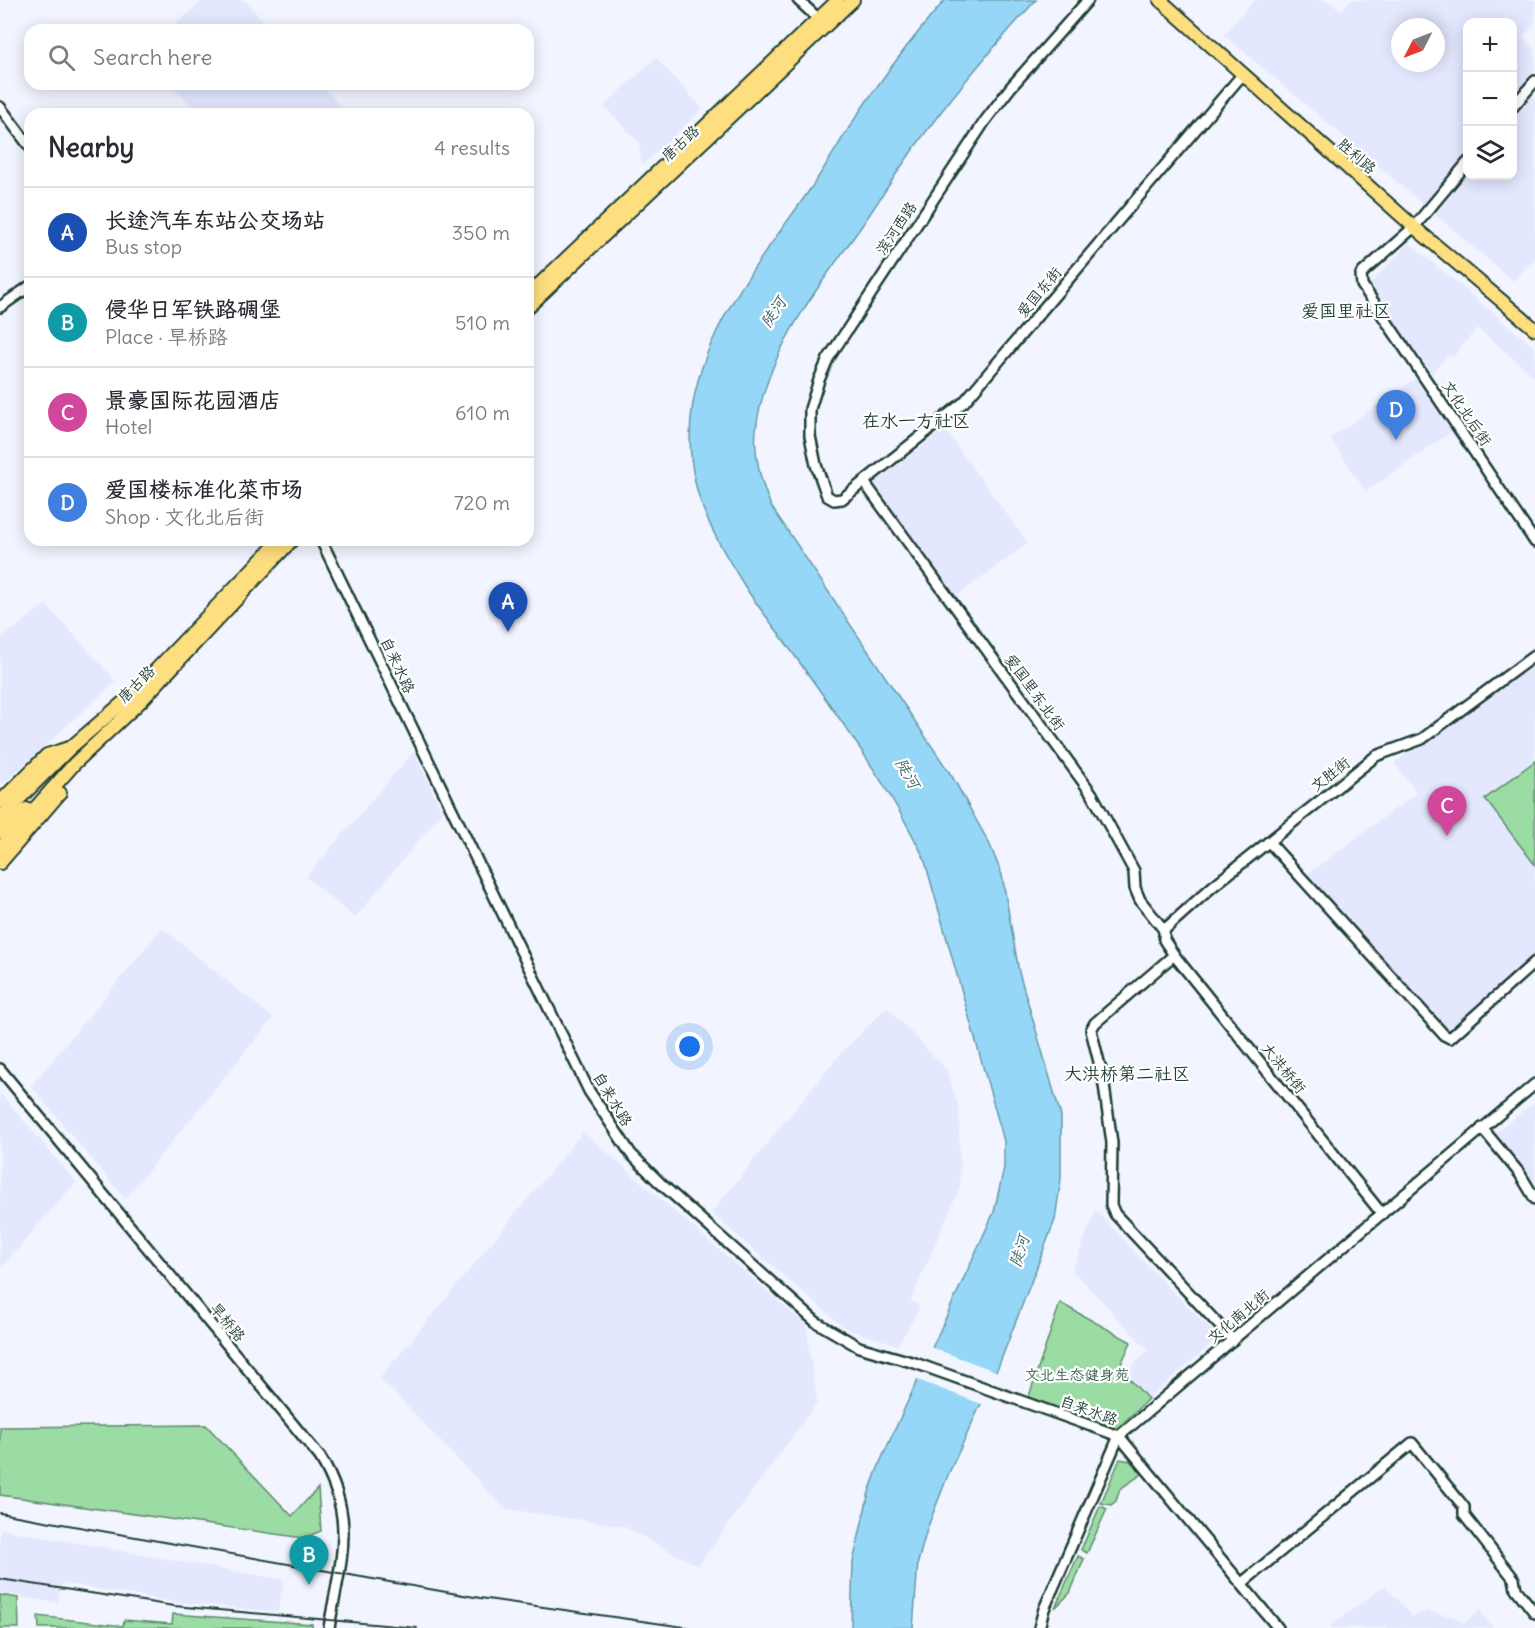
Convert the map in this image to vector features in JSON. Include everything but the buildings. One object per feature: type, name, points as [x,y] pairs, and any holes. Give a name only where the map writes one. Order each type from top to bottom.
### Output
[{"type":"main road","name":"唐古路","points":[[534,301],[822,22],[838,0]]},
{"type":"main road","name":"唐古路","points":[[534,289],[822,22],[853,0]]},
{"type":"main road","name":"胜利路","points":[[1162,0],[1242,75],[1414,227],[1535,328]]},
{"type":"main road","name":"唐古路","points":[[0,818],[70,748],[134,693],[274,546]]},
{"type":"main road","name":"唐古路","points":[[4,835],[75,763],[141,701],[286,546]]},
{"type":"main road","points":[[0,802],[46,755],[70,748]]},
{"type":"main road","points":[[0,863],[68,783],[75,763]]},
{"type":"main road","points":[[0,848],[4,835]]},
{"type":"street","points":[[798,0],[822,22]]},
{"type":"street","name":"滨河西路","points":[[834,501],[827,496],[819,475],[810,436],[810,409],[828,359],[985,121],[1011,87],[1088,0]]},
{"type":"street","name":"爱国东街","points":[[834,501],[842,499],[964,402],[1242,75]]},
{"type":"street","points":[[1517,102],[1535,81]]},
{"type":"street","points":[[0,107],[24,139]]},
{"type":"street","points":[[1414,227],[1463,167]]},
{"type":"street","name":"文化北后街","points":[[1414,227],[1360,274],[1362,285],[1535,542]]},
{"type":"street","points":[[0,307],[24,290]]},
{"type":"street","name":"爱国里东北街","points":[[864,482],[1092,794],[1134,871],[1135,888],[1140,900],[1164,935]]},
{"type":"street","name":"自来水路","points":[[324,546],[494,900],[589,1091],[631,1154],[658,1182],[816,1322],[859,1347],[915,1363],[1119,1436]]},
{"type":"street","name":"文胜街","points":[[1164,935],[1269,842],[1377,756],[1422,739],[1535,656]]},
{"type":"street","points":[[1269,842],[1443,1035],[1450,1038],[1535,962]]},
{"type":"street","name":"大洪桥街","points":[[1164,935],[1174,955],[1382,1214]]},
{"type":"street","points":[[1174,955],[1144,978],[1095,1023],[1091,1030],[1103,1078],[1112,1143],[1111,1205],[1115,1214],[1233,1340]]},
{"type":"street","name":"旱桥路","points":[[0,1069],[320,1457],[334,1481],[341,1504],[343,1544],[329,1628]]},
{"type":"street","name":"文化南北街","points":[[1039,1628],[1044,1608],[1119,1436],[1535,1084]]},
{"type":"street","points":[[1482,1128],[1520,1174],[1535,1199]]},
{"type":"street","points":[[1119,1436],[1278,1628]]},
{"type":"street","points":[[1242,1583],[1413,1443],[1464,1507],[1464,1515],[1514,1579],[1516,1589],[1535,1613]]},
{"type":"shaded area","points":[[203,0],[244,0],[266,24],[176,24]]},
{"type":"shaded area","points":[[1254,0],[1327,0],[1341,11],[1350,0],[1535,0],[1535,23],[1522,37],[1535,50],[1535,73],[1523,87],[1535,98],[1535,259],[1513,281],[1224,35]]},
{"type":"shaded area","points":[[656,58],[703,109],[642,165],[639,143],[604,106]]},
{"type":"shaded area","points":[[176,90],[326,90],[342,108],[191,108]]},
{"type":"shaded area","points":[[1409,243],[1535,348],[1535,377],[1477,328],[1453,357],[1448,355],[1431,374],[1369,285]]},
{"type":"shaded area","points":[[1416,378],[1451,432],[1366,492],[1330,438]]},
{"type":"shaded area","points":[[944,429],[1028,543],[957,596],[873,484]]},
{"type":"shaded area","points":[[46,604],[116,681],[4,783],[0,782],[0,639]]},
{"type":"shaded area","points":[[1535,659],[1535,969],[1448,1044],[1301,879],[1417,793],[1394,763]]},
{"type":"shaded area","points":[[414,751],[442,812],[355,918],[306,877]]},
{"type":"shaded area","points":[[162,928],[273,1018],[125,1199],[31,1086]]},
{"type":"shaded area","points":[[887,1007],[947,1070],[959,1109],[960,1187],[911,1300],[920,1307],[898,1345],[846,1329],[711,1213],[840,1054]]},
{"type":"shaded area","points":[[0,1093],[76,1182],[0,1269]]},
{"type":"shaded area","points":[[1535,1102],[1535,1191],[1495,1133]]},
{"type":"shaded area","points":[[583,1132],[806,1325],[817,1403],[698,1566],[623,1526],[505,1509],[380,1378]]},
{"type":"shaded area","points":[[1096,1210],[1158,1277],[1219,1337],[1148,1399],[1125,1374],[1148,1350],[1072,1270]]},
{"type":"shaded area","points":[[0,1529],[284,1580],[278,1612],[176,1602],[62,1583],[58,1603],[0,1593]]},
{"type":"shaded area","points":[[1385,1585],[1412,1617],[1427,1611],[1455,1617],[1464,1623],[1479,1610],[1493,1628],[1328,1628]]},
{"type":"green space","points":[[1535,761],[1535,865],[1485,799]]},
{"type":"green space","name":"文北生态健身苑","points":[[1060,1303],[1131,1342],[1116,1375],[1125,1374],[1148,1399],[1116,1430],[1028,1399]]},
{"type":"green space","points":[[206,1425],[292,1516],[318,1488],[321,1531],[303,1538],[0,1495],[0,1427]]},
{"type":"green space","points":[[1120,1459],[1130,1461],[1142,1474],[1120,1489],[1116,1501],[1111,1505],[1101,1503]]},
{"type":"green space","points":[[1100,1506],[1107,1509],[1087,1553],[1081,1550]]},
{"type":"green space","points":[[1078,1556],[1084,1559],[1070,1593],[1055,1608]]},
{"type":"green space","points":[[0,1595],[18,1598],[19,1628],[0,1628]]},
{"type":"green space","points":[[173,1614],[312,1624],[312,1628],[39,1628],[38,1616],[123,1626],[124,1620],[172,1624]]},
{"type":"water","name":"陡河","points":[[945,0],[1036,0],[976,68],[933,122],[798,319],[772,369],[763,395],[757,422],[756,454],[760,476],[771,506],[953,778],[990,845],[1002,875],[1019,972],[1061,1116],[1061,1178],[1055,1220],[999,1365],[948,1475],[927,1529],[918,1562],[913,1628],[851,1628],[853,1562],[869,1492],[881,1460],[994,1212],[1004,1168],[1004,1141],[924,858],[877,774],[754,600],[723,550],[700,499],[690,443],[693,402],[703,363],[719,326],[740,290],[811,188],[863,106],[907,46]]},
{"type":"pier","points":[[930,1347],[998,1372],[984,1405],[915,1379]]},
{"type":"railway","points":[[0,1513],[480,1598],[691,1628]]},
{"type":"railway","points":[[0,1579],[174,1606],[417,1628]]},
{"type":"place","name":"爱国楼标准化菜市场","points":[[1396,440]]},
{"type":"place","name":"长途汽车东站公交场站","points":[[508,632]]},
{"type":"place","name":"景豪国际花园酒店","points":[[1447,836]]},
{"type":"place","name":"侵华日军铁路碉堡","points":[[309,1585]]},
{"type":"district","name":"爱国里社区","points":[[1346,310]]},
{"type":"district","name":"在水一方社区","points":[[916,420]]},
{"type":"district","name":"大洪桥第二社区","points":[[1127,1073]]}]
